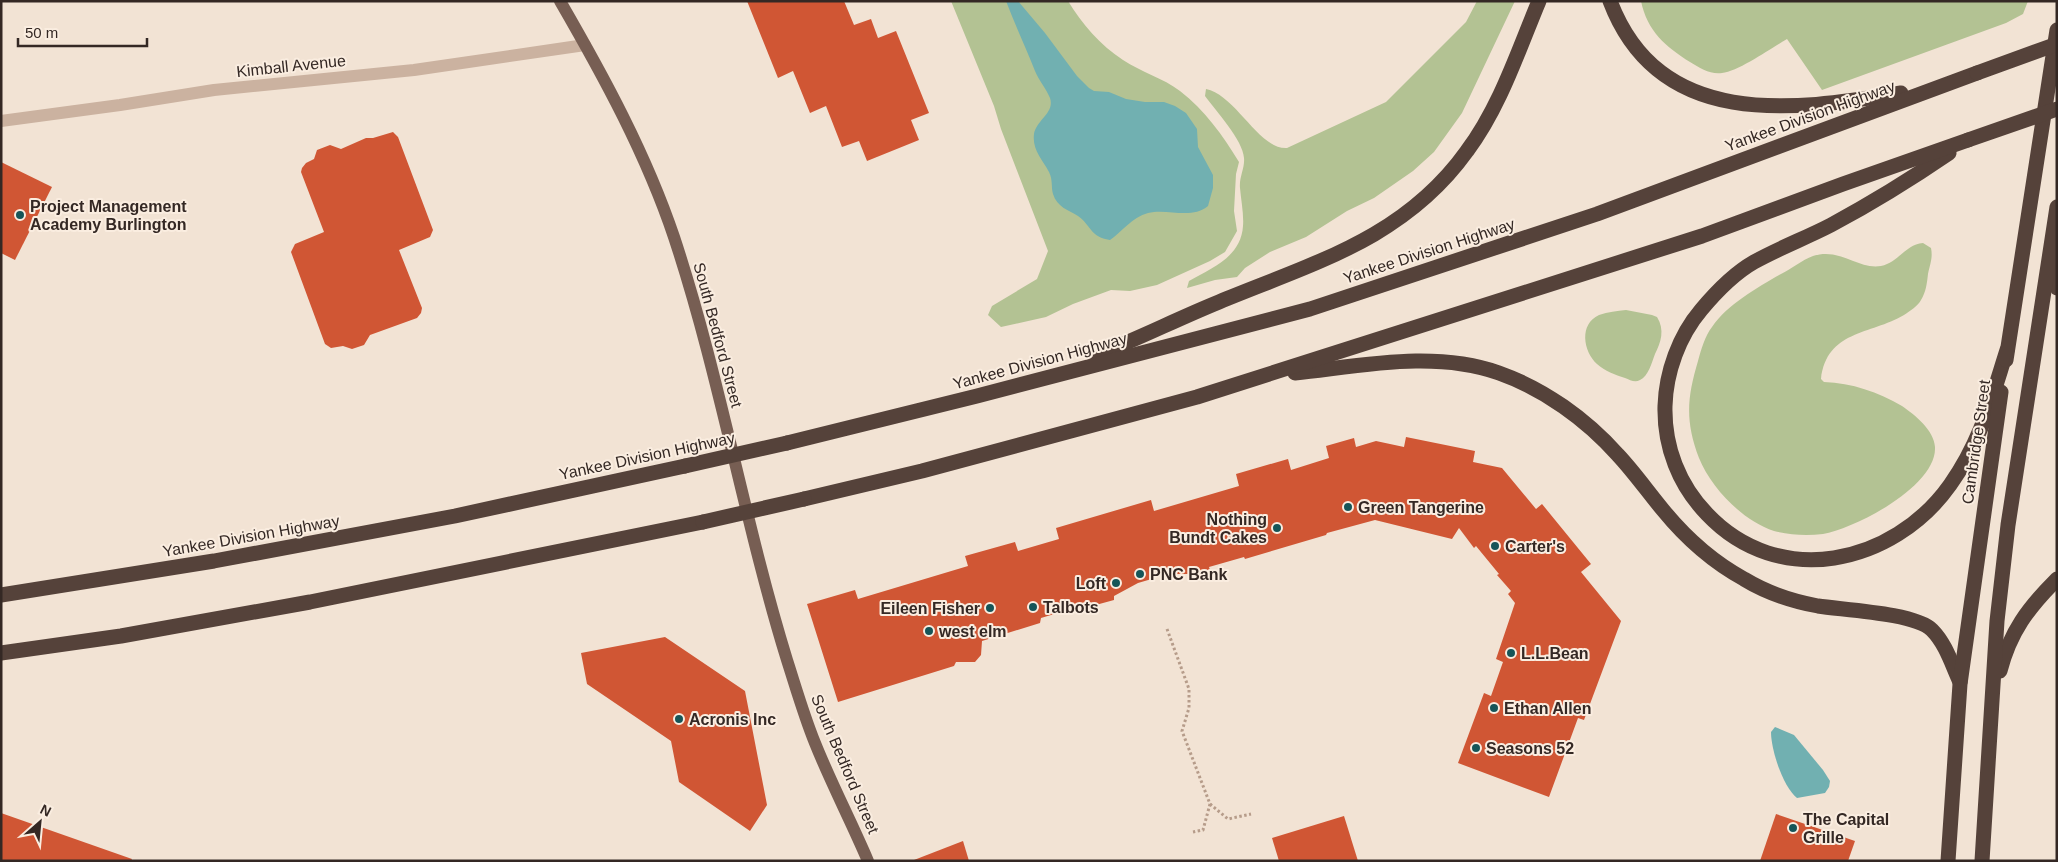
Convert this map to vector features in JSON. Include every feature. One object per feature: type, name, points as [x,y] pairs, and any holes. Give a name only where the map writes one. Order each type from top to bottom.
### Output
[{"type":"highway","points":[[1028,382],[1160,329],[1218,302],[1367,240],[1413,208],[1446,177],[1477,137],[1502,88],[1539,1]]},
{"type":"highway","points":[[1610,1],[1621,28],[1650,63],[1684,86],[1719,100],[1750,106],[1799,107],[1935,88]]},
{"type":"highway","name":"Cambridge Street","points":[[1948,861],[1960,684],[2007,350],[2057,30]]},
{"type":"highway","name":"Yankee Division Highway","points":[[1,595],[214,562],[455,516],[685,466],[787,443],[1310,309],[1597,214],[2057,44]]},
{"type":"highway","points":[[1,653],[121,636],[310,602],[530,559],[703,522],[922,471],[1197,397],[1261,377],[1702,236],[2057,109]]},
{"type":"highway","points":[[1968,140],[1904,183],[1838,221],[1753,263],[1736,274],[1711,298],[1688,329],[1674,359],[1668,378],[1665,416],[1672,458],[1691,497],[1714,522],[1747,544],[1784,558],[1801,560],[1837,558],[1865,551],[1889,540],[1920,519],[1948,487],[1979,434],[2007,350]]},
{"type":"highway","points":[[1982,861],[1997,621],[2008,525],[2057,207]]},
{"type":"highway","points":[[2054,222],[2057,288]]},
{"type":"highway","points":[[1261,377],[1427,360],[1473,366],[1518,380],[1542,392],[1580,418],[1620,457],[1664,512],[1694,542],[1727,570],[1780,597],[1816,605],[1905,618],[1923,623],[1939,639],[1960,684]]},
{"type":"highway","points":[[1991,704],[2007,646],[2015,630],[2035,600],[2057,579]]},
{"type":"main road","name":"South Bedford Street","points":[[560,1],[618,105],[642,157],[674,237],[698,317],[771,607],[788,662],[814,741],[868,861]]},
{"type":"street","name":"Kimball Avenue","points":[[1,121],[214,90],[414,70],[585,45]]},
{"type":"path","points":[[1167,629],[1189,689],[1189,708],[1182,731],[1210,804],[1228,819],[1251,814]]},
{"type":"path","points":[[1193,832],[1204,830],[1210,804]]},
{"type":"green space","points":[[951,1],[1068,1],[1092,34],[1107,48],[1130,64],[1173,86],[1198,106],[1227,143],[1239,162],[1236,174],[1234,211],[1237,231],[1225,252],[1210,261],[1157,285],[1130,291],[1111,290],[1073,304],[1046,317],[1001,327],[988,315],[992,306],[1037,279],[1048,251],[994,106]]},
{"type":"green space","points":[[1477,1],[1515,1],[1462,113],[1434,152],[1413,171],[1374,198],[1347,211],[1306,237],[1270,252],[1245,268],[1237,277],[1215,280],[1187,288],[1189,281],[1216,266],[1231,254],[1241,237],[1243,226],[1240,184],[1244,158],[1234,134],[1205,96],[1206,89],[1217,93],[1227,101],[1267,140],[1277,146],[1287,148],[1386,102],[1466,22]]},
{"type":"green space","points":[[1641,1],[2028,1],[2023,14],[2006,23],[1822,90],[1787,39],[1746,64],[1729,71],[1714,73],[1702,69],[1673,50],[1659,37],[1648,21]]},
{"type":"green space","points":[[1923,243],[1931,248],[1932,255],[1926,287],[1920,302],[1904,315],[1841,342],[1832,351],[1825,363],[1821,379],[1824,382],[1855,386],[1902,406],[1918,418],[1928,429],[1935,447],[1932,462],[1923,476],[1892,503],[1855,523],[1837,530],[1817,535],[1792,534],[1774,531],[1751,520],[1729,502],[1711,481],[1694,445],[1689,410],[1690,398],[1694,374],[1705,339],[1726,311],[1744,297],[1813,256],[1832,254],[1864,265],[1881,266],[1893,261],[1912,246]]},
{"type":"green space","points":[[1626,310],[1657,317],[1661,327],[1660,340],[1649,369],[1645,376],[1638,381],[1607,371],[1592,359],[1586,345],[1586,331],[1593,319],[1602,314]]},
{"type":"water","points":[[1006,1],[1018,1],[1077,76],[1089,88],[1094,91],[1109,92],[1126,99],[1164,102],[1186,113],[1197,129],[1198,147],[1213,175],[1213,188],[1208,206],[1201,210],[1187,213],[1156,212],[1142,215],[1110,240],[1098,236],[1082,219],[1057,202],[1053,194],[1050,175],[1036,150],[1034,140],[1035,129],[1050,108],[1050,98],[1037,75]]},
{"type":"water","points":[[1775,727],[1794,735],[1823,770],[1830,781],[1825,793],[1797,798],[1792,793],[1787,786],[1776,758],[1771,732]]},
{"type":"building","points":[[747,1],[844,1],[854,25],[871,19],[878,38],[896,31],[929,113],[911,120],[919,140],[867,161],[859,141],[842,147],[826,106],[810,113],[793,71],[778,78]]},
{"type":"building","points":[[393,132],[398,137],[433,230],[430,237],[399,250],[422,308],[421,313],[417,318],[370,335],[364,345],[352,349],[343,346],[331,348],[325,344],[291,252],[295,244],[324,232],[301,172],[302,168],[306,163],[314,159],[317,150],[330,145],[341,149],[366,138],[373,138]]},
{"type":"building","name":"Project Management Academy Burlington","points":[[1,162],[52,187],[15,260],[1,253]]},
{"type":"building","points":[[1406,437],[1475,451],[1473,462],[1502,468],[1536,509],[1542,504],[1591,564],[1581,572],[1621,621],[1584,720],[1578,718],[1549,797],[1458,763],[1484,693],[1491,696],[1503,662],[1496,659],[1515,603],[1508,594],[1511,591],[1497,575],[1499,574],[1476,546],[1474,548],[1459,528],[1452,539],[1375,520],[1245,559],[1244,557],[1209,567],[1210,570],[1190,577],[1188,574],[1169,574],[1138,583],[1114,596],[1114,600],[1092,606],[1091,603],[1041,618],[1040,623],[982,641],[981,655],[975,662],[956,662],[954,666],[838,702],[807,604],[855,590],[858,599],[968,566],[965,556],[1015,542],[1018,551],[1059,539],[1056,528],[1151,500],[1154,511],[1239,486],[1236,474],[1288,459],[1291,470],[1329,458],[1326,446],[1354,438],[1356,447],[1376,441],[1404,447]]},
{"type":"building","points":[[665,637],[745,691],[767,805],[750,831],[679,782],[671,741],[587,684],[581,653]]},
{"type":"building","points":[[1,813],[132,859],[131,861],[1,861]]},
{"type":"building","name":"The Capital Grille","points":[[1776,814],[1855,841],[1848,861],[1760,861]]},
{"type":"building","points":[[1344,816],[1358,861],[1279,861],[1272,838]]},
{"type":"building","points":[[963,841],[969,861],[914,861],[914,860]]},
{"type":"place","name":"Project Management Academy Burlington","points":[[20,215]]},
{"type":"place","name":"Green Tangerine","points":[[1348,507]]},
{"type":"place","name":"Nothing Bundt Cakes","points":[[1277,528]]},
{"type":"place","name":"Carter's","points":[[1495,546]]},
{"type":"place","name":"PNC Bank","points":[[1140,574]]},
{"type":"place","name":"Loft","points":[[1116,583]]},
{"type":"place","name":"Talbots","points":[[1033,607]]},
{"type":"place","name":"Eileen Fisher","points":[[990,608]]},
{"type":"place","name":"west elm","points":[[929,631]]},
{"type":"place","name":"L.L.Bean","points":[[1511,653]]},
{"type":"place","name":"Ethan Allen","points":[[1494,708]]},
{"type":"place","name":"Acronis Inc","points":[[679,719]]},
{"type":"place","name":"Seasons 52","points":[[1476,748]]},
{"type":"place","name":"The Capital Grille","points":[[1793,828]]}]
